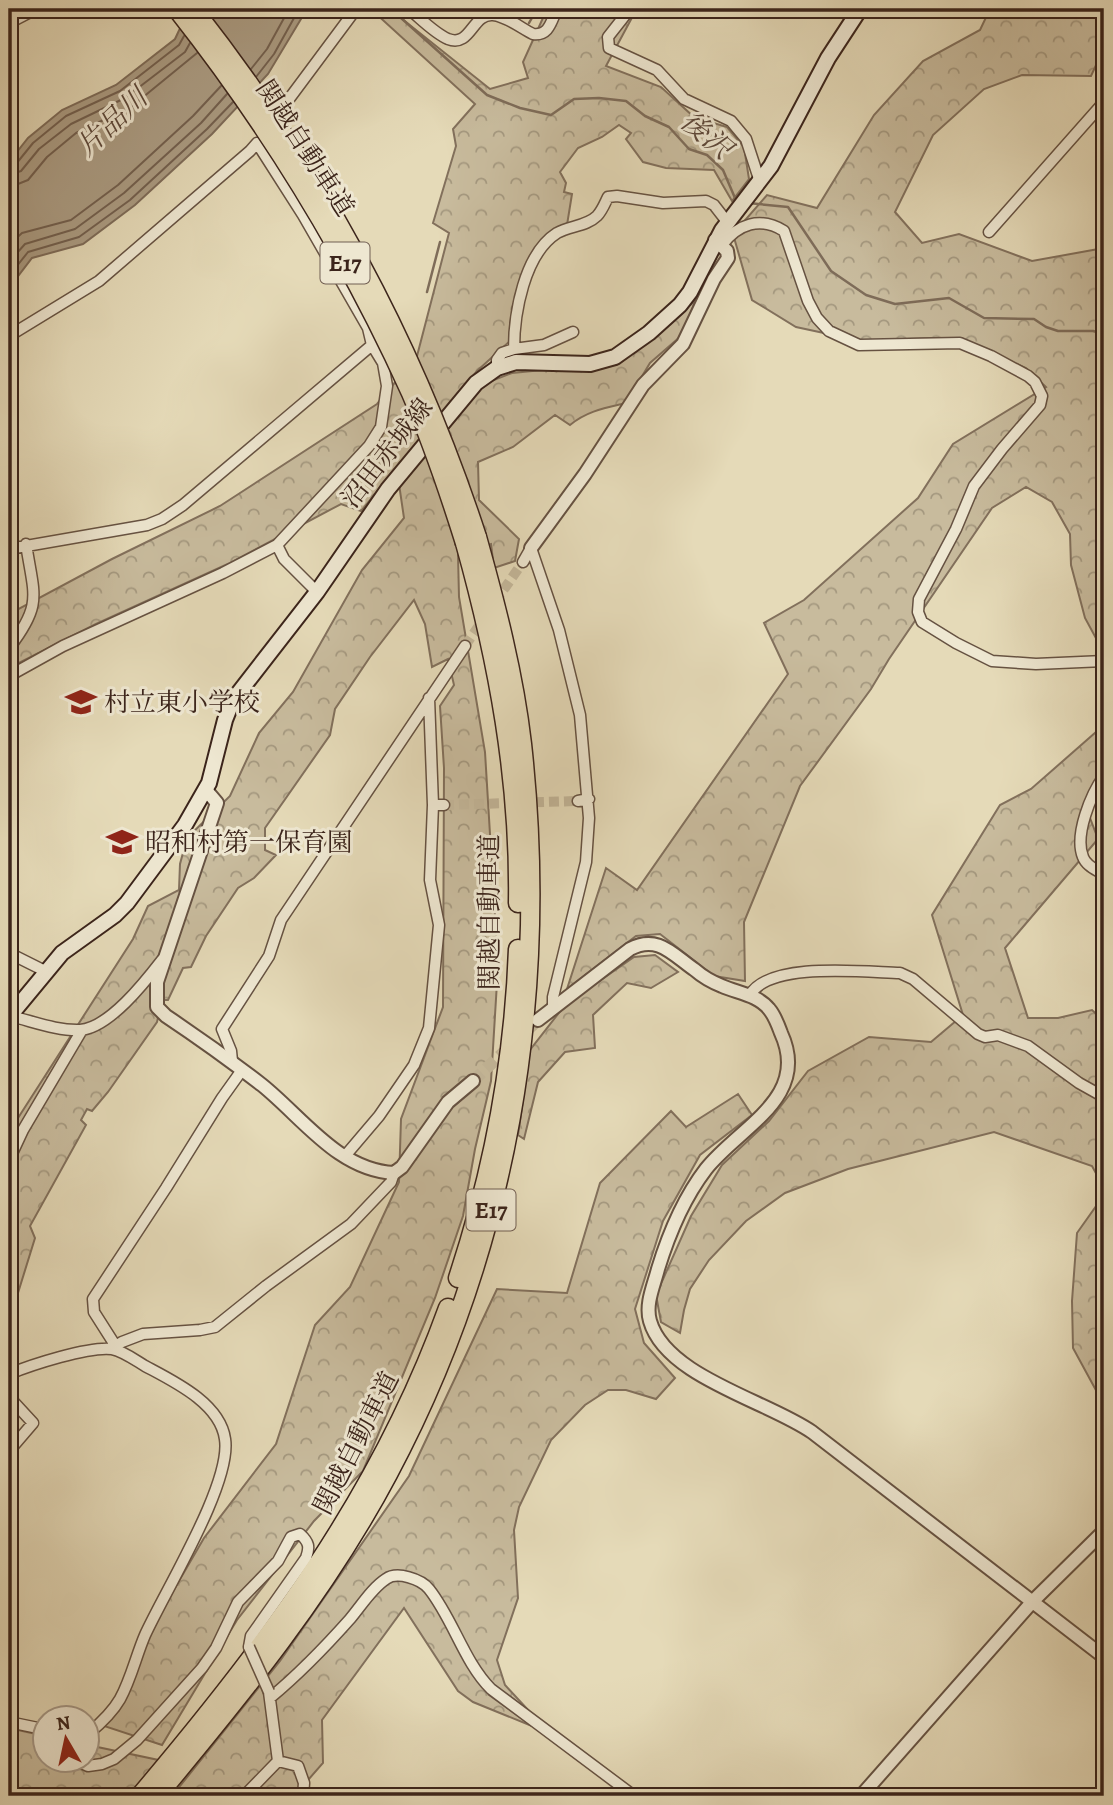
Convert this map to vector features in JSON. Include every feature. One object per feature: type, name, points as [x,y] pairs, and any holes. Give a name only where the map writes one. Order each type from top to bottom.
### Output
[{"type":"highway","name":"関越自動車道","points":[[177,9],[259,121],[302,187],[340,253],[411,394],[471,540]]},
{"type":"highway","name":"関越自動車道","points":[[147,1795],[265,1642],[330,1548],[396,1432],[447,1311],[483,1194],[508,1060],[518,952],[519,888],[509,745],[471,540],[453,463],[423,388],[351,244],[269,111],[193,9]]},
{"type":"main road","name":"沼田赤城線","points":[[9,1017],[62,953],[115,915],[138,891],[185,825],[206,790],[233,700],[317,592],[362,524],[401,472],[470,390],[497,368],[527,362],[590,364],[623,352],[680,305],[732,219],[771,166],[828,58],[860,9]]},
{"type":"street","points":[[9,23],[36,9]]},
{"type":"street","points":[[289,99],[356,9]]},
{"type":"street","points":[[409,9],[447,39],[458,40],[466,37],[483,17],[492,15],[540,35],[547,31],[557,9]]},
{"type":"street","points":[[630,9],[608,37],[609,48],[657,70],[684,99],[732,121],[746,139],[756,187]]},
{"type":"street","points":[[989,232],[1104,102]]},
{"type":"street","points":[[9,336],[99,281],[257,143],[368,328],[372,345],[386,374],[387,386],[381,427],[369,446],[277,545],[223,573],[63,646],[9,676]]},
{"type":"street","points":[[514,349],[517,307],[530,268],[550,238],[596,217],[608,197],[663,203],[706,201],[732,219]]},
{"type":"street","points":[[523,562],[643,385],[682,344],[714,279],[728,258],[727,251],[719,242],[746,224],[760,223],[776,226],[784,231],[808,300],[829,331],[859,345],[960,343],[991,356],[1035,382],[1042,396],[1040,405],[974,486],[956,529],[919,598],[918,612],[922,622],[992,661],[1035,664],[1104,662]]},
{"type":"street","points":[[497,368],[497,360],[502,353],[544,345],[573,332]]},
{"type":"street","points":[[9,549],[147,525],[162,519],[227,468],[372,345]]},
{"type":"street","points":[[9,648],[27,624],[35,602],[26,544]]},
{"type":"street","points":[[277,545],[285,559],[317,592]]},
{"type":"street","points":[[531,548],[559,630],[580,715],[586,862],[553,997],[553,1009]]},
{"type":"street","points":[[102,1721],[121,1697],[142,1641],[199,1530],[223,1468],[226,1438],[208,1408],[191,1391],[113,1347],[94,1312],[93,1299],[222,1098],[237,1066],[222,1034],[224,1024],[269,956],[281,920],[465,646]]},
{"type":"street","points":[[345,1156],[379,1116],[414,1065],[429,1028],[439,925],[430,880],[439,805],[429,698]]},
{"type":"street","points":[[1104,776],[1090,798],[1081,842],[1086,863],[1104,875]]},
{"type":"street","points":[[206,790],[217,803],[157,982],[157,1007],[265,1088],[320,1139],[369,1169],[394,1173]]},
{"type":"street","points":[[538,1020],[641,943],[665,948],[713,982],[750,995],[769,1009],[784,1039],[788,1067],[786,1080],[778,1097],[708,1166],[693,1186],[665,1247],[648,1304],[649,1319],[655,1333],[664,1347],[676,1358],[720,1385],[797,1421],[1104,1657]]},
{"type":"street","points":[[9,1017],[68,1030],[82,1030],[94,1026],[120,1007],[143,984],[169,951]]},
{"type":"street","points":[[9,953],[45,971]]},
{"type":"street","points":[[750,995],[769,981],[804,971],[900,973],[913,979],[978,1034],[985,1037],[998,1035],[1028,1046],[1079,1083],[1104,1097]]},
{"type":"street","points":[[9,1160],[23,1130],[82,1030]]},
{"type":"street","points":[[9,1374],[70,1355],[113,1347],[151,1333],[200,1331],[215,1327],[351,1224],[391,1182],[394,1173],[411,1155],[448,1102],[473,1081]]},
{"type":"street","points":[[9,1397],[33,1423],[9,1451]]},
{"type":"street","points":[[861,1796],[1034,1601],[1104,1531]]},
{"type":"street","points":[[102,1764],[114,1759],[137,1740],[202,1668],[216,1648],[238,1602],[278,1561],[291,1536],[300,1534],[307,1540],[310,1548],[306,1558],[251,1636],[249,1647],[270,1695],[278,1761]]},
{"type":"street","points":[[270,1695],[343,1627],[387,1577],[412,1578],[428,1587],[455,1629],[481,1679],[491,1689],[634,1796]]},
{"type":"street","points":[[9,1722],[32,1727]]},
{"type":"street","points":[[244,1796],[278,1761]]},
{"type":"street","points":[[278,1761],[298,1766],[303,1783],[303,1796]]},
{"type":"green space","points":[[375,9],[386,9],[396,14],[490,89],[528,78],[523,62],[547,9],[641,9],[635,12],[606,66],[661,87],[694,117],[727,127],[744,147],[749,179],[732,201],[714,170],[666,168],[643,162],[626,139],[631,133],[619,125],[602,137],[578,148],[560,172],[566,183],[564,192],[572,194],[567,225],[555,229],[525,282],[514,310],[510,341],[477,371],[361,511],[341,504],[230,563],[96,624],[9,668],[9,614],[220,506],[377,404],[417,356],[449,233],[433,223],[456,146],[453,129],[475,104],[374,12]]},
{"type":"green space","points":[[990,9],[1104,9],[1104,48],[1091,76],[1022,75],[984,89],[933,135],[895,212],[922,243],[959,234],[1032,261],[1104,248],[1104,653],[1085,618],[1071,565],[1070,534],[1052,502],[1026,487],[992,508],[871,689],[800,786],[744,922],[745,981],[714,976],[660,934],[636,936],[567,989],[606,868],[637,890],[788,674],[764,623],[804,600],[918,498],[953,444],[1046,387],[1026,368],[962,340],[931,338],[861,341],[796,327],[752,300],[733,234],[767,195],[817,208],[874,115],[923,61],[980,30]]},
{"type":"green space","points":[[696,300],[681,336],[650,363],[626,403],[590,413],[570,425],[555,415],[513,447],[478,462],[479,500],[519,539],[515,561],[494,568],[491,544],[458,554],[459,597],[485,752],[498,966],[491,1081],[463,1216],[435,1298],[363,1471],[314,1521],[237,1620],[162,1745],[104,1726],[144,1641],[204,1538],[276,1444],[315,1325],[350,1287],[399,1182],[401,1119],[443,1007],[444,768],[440,706],[454,685],[448,659],[432,667],[425,624],[414,600],[370,657],[335,709],[330,735],[265,828],[265,850],[276,855],[254,878],[238,888],[206,936],[191,967],[183,968],[168,1000],[162,1000],[157,1022],[108,1092],[92,1111],[87,1109],[81,1120],[86,1125],[30,1226],[35,1238],[9,1322],[9,1132],[133,939],[148,906],[179,890],[180,864],[187,838],[230,796],[259,733],[293,692],[362,570],[404,518],[399,484],[456,419],[481,385],[512,373],[553,369],[576,371],[619,364]]},
{"type":"green space","points":[[1104,725],[1104,791],[1087,810],[1098,839],[1005,948],[1028,1018],[1058,1018],[1092,1010],[1104,1021],[1104,1188],[1092,1166],[994,1132],[848,1169],[785,1193],[746,1221],[709,1260],[690,1289],[680,1333],[661,1322],[656,1295],[691,1216],[722,1165],[769,1121],[808,1071],[869,1037],[931,1042],[963,1015],[932,915],[1000,805],[1031,789]]},
{"type":"green space","points":[[655,955],[678,972],[651,988],[627,983],[593,1015],[595,1048],[565,1052],[538,1082],[524,1139],[518,1135],[530,1050],[565,1005],[634,957]]},
{"type":"green space","points":[[738,1094],[752,1115],[700,1155],[663,1221],[635,1309],[644,1343],[675,1378],[656,1399],[626,1390],[608,1390],[585,1405],[551,1440],[519,1507],[514,1530],[518,1598],[497,1660],[505,1685],[529,1711],[496,1688],[489,1695],[532,1726],[473,1702],[458,1691],[404,1608],[322,1720],[323,1763],[294,1796],[172,1796],[280,1661],[409,1476],[497,1289],[567,1293],[600,1183],[671,1111],[686,1127]]},
{"type":"green space","points":[[1104,1195],[1104,1405],[1073,1348],[1072,1301],[1077,1233]]},
{"type":"green space","points":[[9,1728],[32,1733],[32,1773],[102,1773],[102,1748],[163,1761],[133,1796],[9,1796]]},
{"type":"water","name":"片品川","points":[[189,9],[307,9],[268,74],[212,134],[135,205],[83,244],[32,258],[9,288],[9,162],[28,138],[62,110],[116,85],[175,39]]},
{"type":"waterway","name":"後沢","points":[[391,9],[487,95],[520,108],[551,115],[574,99],[626,101],[645,116],[669,127],[689,149],[707,155],[723,170],[735,198],[739,199]]},
{"type":"waterway","points":[[529,23],[537,9]]},
{"type":"waterway","name":"後沢","points":[[748,203],[788,207],[831,271],[866,295],[895,304],[949,298],[984,318],[1034,319],[1058,331],[1093,331],[1104,334]]},
{"type":"waterway","points":[[427,292],[440,242]]},
{"type":"tunnel","points":[[495,602],[523,562]]},
{"type":"tunnel","points":[[465,646],[485,617]]},
{"type":"tunnel","points":[[444,805],[578,801]]},
{"type":"tunnel","points":[[473,1081],[538,1020]]},
{"type":"place","name":"村立東小学校","points":[[81,702]]},
{"type":"place","name":"昭和村第一保育園","points":[[122,842]]}]
